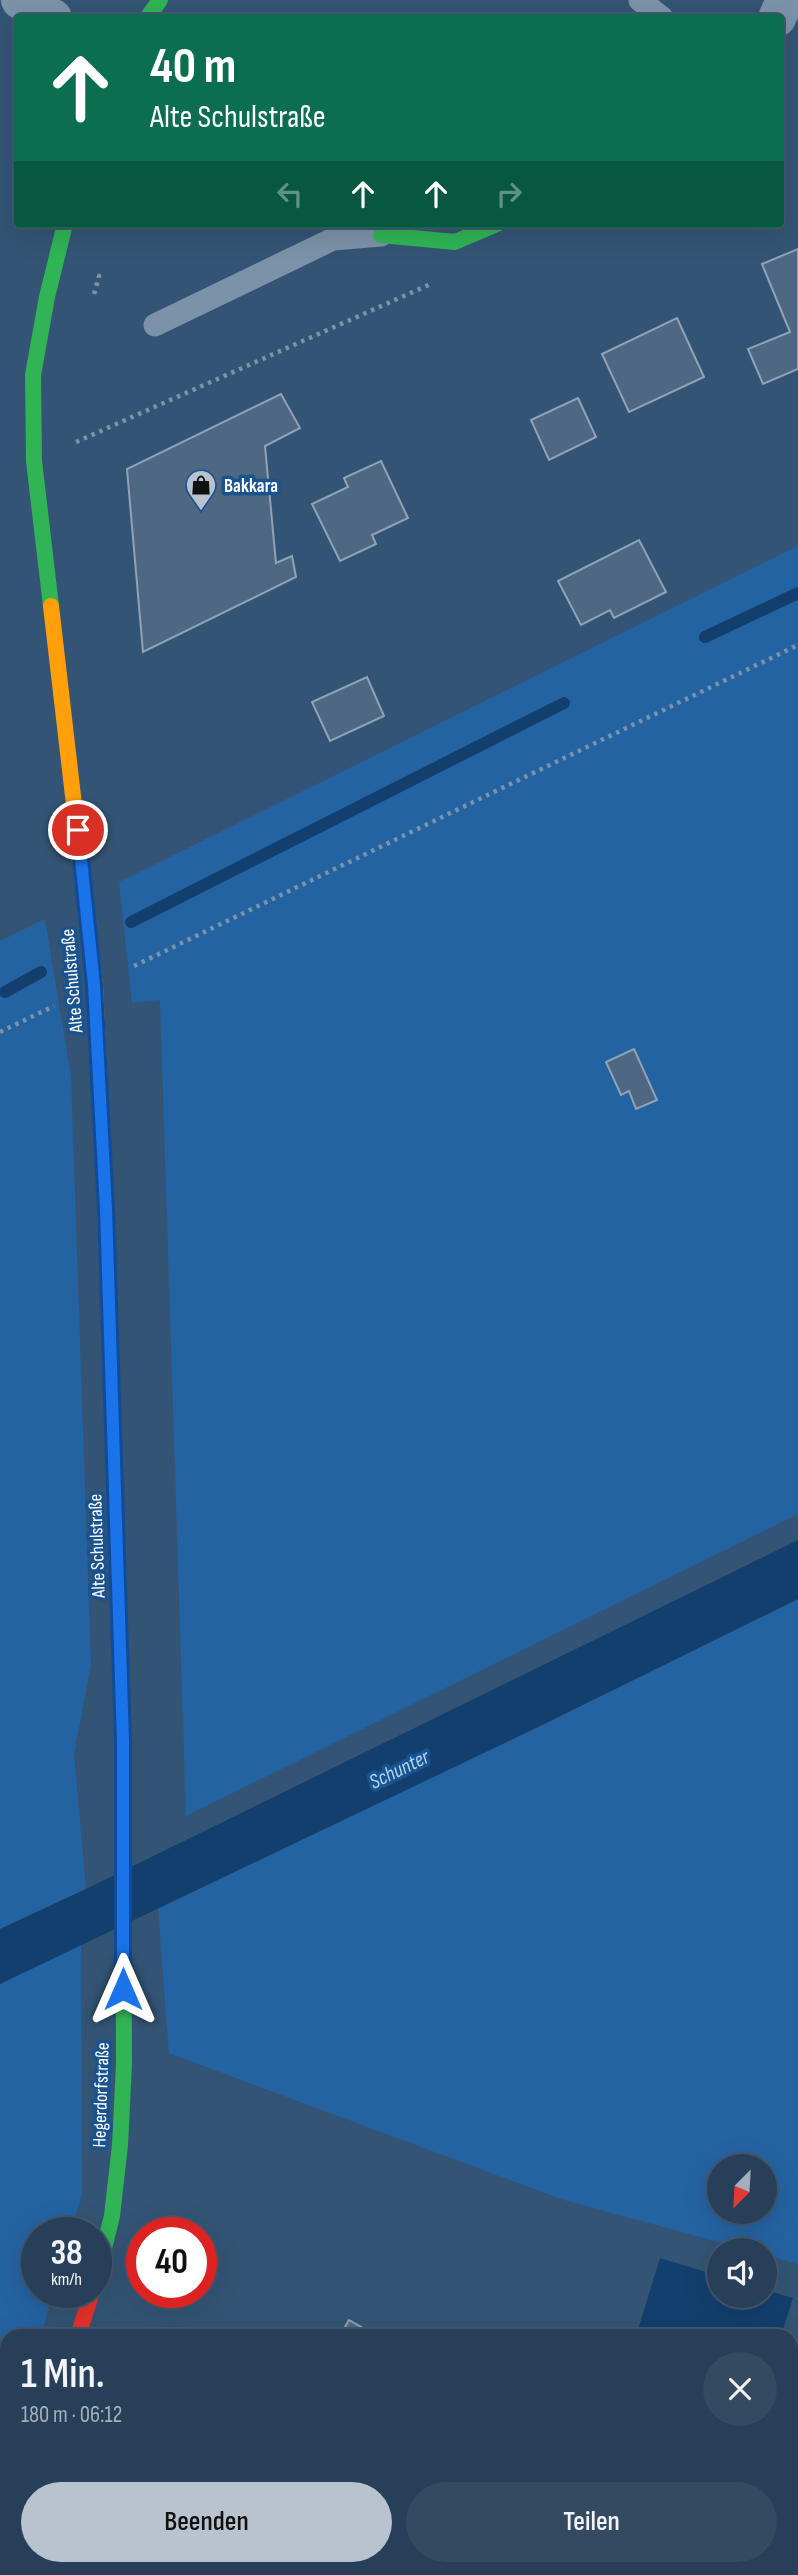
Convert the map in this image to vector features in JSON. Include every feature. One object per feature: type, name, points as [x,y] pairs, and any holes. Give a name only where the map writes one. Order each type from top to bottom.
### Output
[{"type":"street","points":[[20,0],[46,14]]},
{"type":"street","name":"Alte Schulstraße","points":[[64,228],[47,297],[33,375],[34,461],[94,985],[107,1223],[123,1741]]},
{"type":"street","points":[[381,235],[455,242],[488,228]]},
{"type":"street","name":"Hegerdorfstraße","points":[[112,2217],[121,2145],[124,2064],[123,1741]]},
{"type":"street","points":[[80,2329],[87,2308]]},
{"type":"lane","points":[[640,0],[657,14]]},
{"type":"lane","points":[[155,325],[333,239],[381,235]]},
{"type":"path","points":[[34,461],[441,279],[455,242]]},
{"type":"path","points":[[0,1032],[798,645]]},
{"type":"shaded area","points":[[798,546],[798,1514],[186,1816],[160,1000],[132,1003],[119,882]]},
{"type":"shaded area","points":[[45,919],[71,1077],[91,1665],[74,1754],[86,1889],[0,1929],[0,941]]},
{"type":"shaded area","points":[[798,1599],[798,2264],[777,2258],[777,2238],[707,2239],[564,2200],[169,2053],[158,1908],[536,1728]]},
{"type":"shaded area","points":[[81,1945],[82,2194],[75,2217],[21,2217],[21,2308],[49,2308],[43,2329],[0,2329],[0,1984]]},
{"type":"water","name":"Schunter","points":[[798,1540],[798,1599],[536,1728],[0,1984],[0,1929]]},
{"type":"water","points":[[660,2258],[707,2272],[707,2308],[777,2308],[777,2293],[793,2298],[783,2329],[638,2329]]},
{"type":"building","points":[[798,249],[798,369],[763,384],[748,349],[790,332],[762,264]]},
{"type":"building","points":[[677,318],[704,377],[629,412],[602,354]]},
{"type":"building","name":"Bakkara","points":[[281,394],[300,428],[265,446],[276,563],[292,556],[296,577],[143,652],[127,469]]},
{"type":"building","points":[[578,398],[596,437],[549,460],[531,420]]},
{"type":"building","points":[[381,461],[408,518],[372,535],[376,544],[340,561],[312,504],[348,487],[344,478]]},
{"type":"building","points":[[639,540],[666,592],[614,618],[610,610],[581,625],[558,581]]},
{"type":"building","points":[[367,677],[384,716],[330,741],[312,702]]},
{"type":"building","points":[[634,1049],[657,1100],[636,1109],[629,1091],[621,1095],[606,1062]]},
{"type":"building","points":[[349,2320],[365,2329],[344,2329]]},
{"type":"waterway","points":[[705,637],[798,593]]},
{"type":"waterway","points":[[131,922],[564,703]]},
{"type":"waterway","points":[[5,992],[41,972]]},
{"type":"traffic: fast","points":[[150,14],[160,0]]},
{"type":"traffic: fast","points":[[51,606],[34,461],[33,375],[47,297],[64,228]]},
{"type":"traffic: fast","points":[[381,235],[455,242],[488,228]]},
{"type":"traffic: fast","points":[[112,2217],[120,2145],[124,2064],[123,1741],[118,1570]]},
{"type":"traffic: slow","points":[[51,606],[95,986],[104,1170]]},
{"type":"traffic: jam","points":[[104,1170],[118,1570]]},
{"type":"traffic: jam","points":[[80,2329],[87,2308]]},
{"type":"place","name":"Bakkara","points":[[201,512]]},
{"type":"route","points":[[78,830],[94,985],[106,1209],[123,1741],[123,1989]]}]
